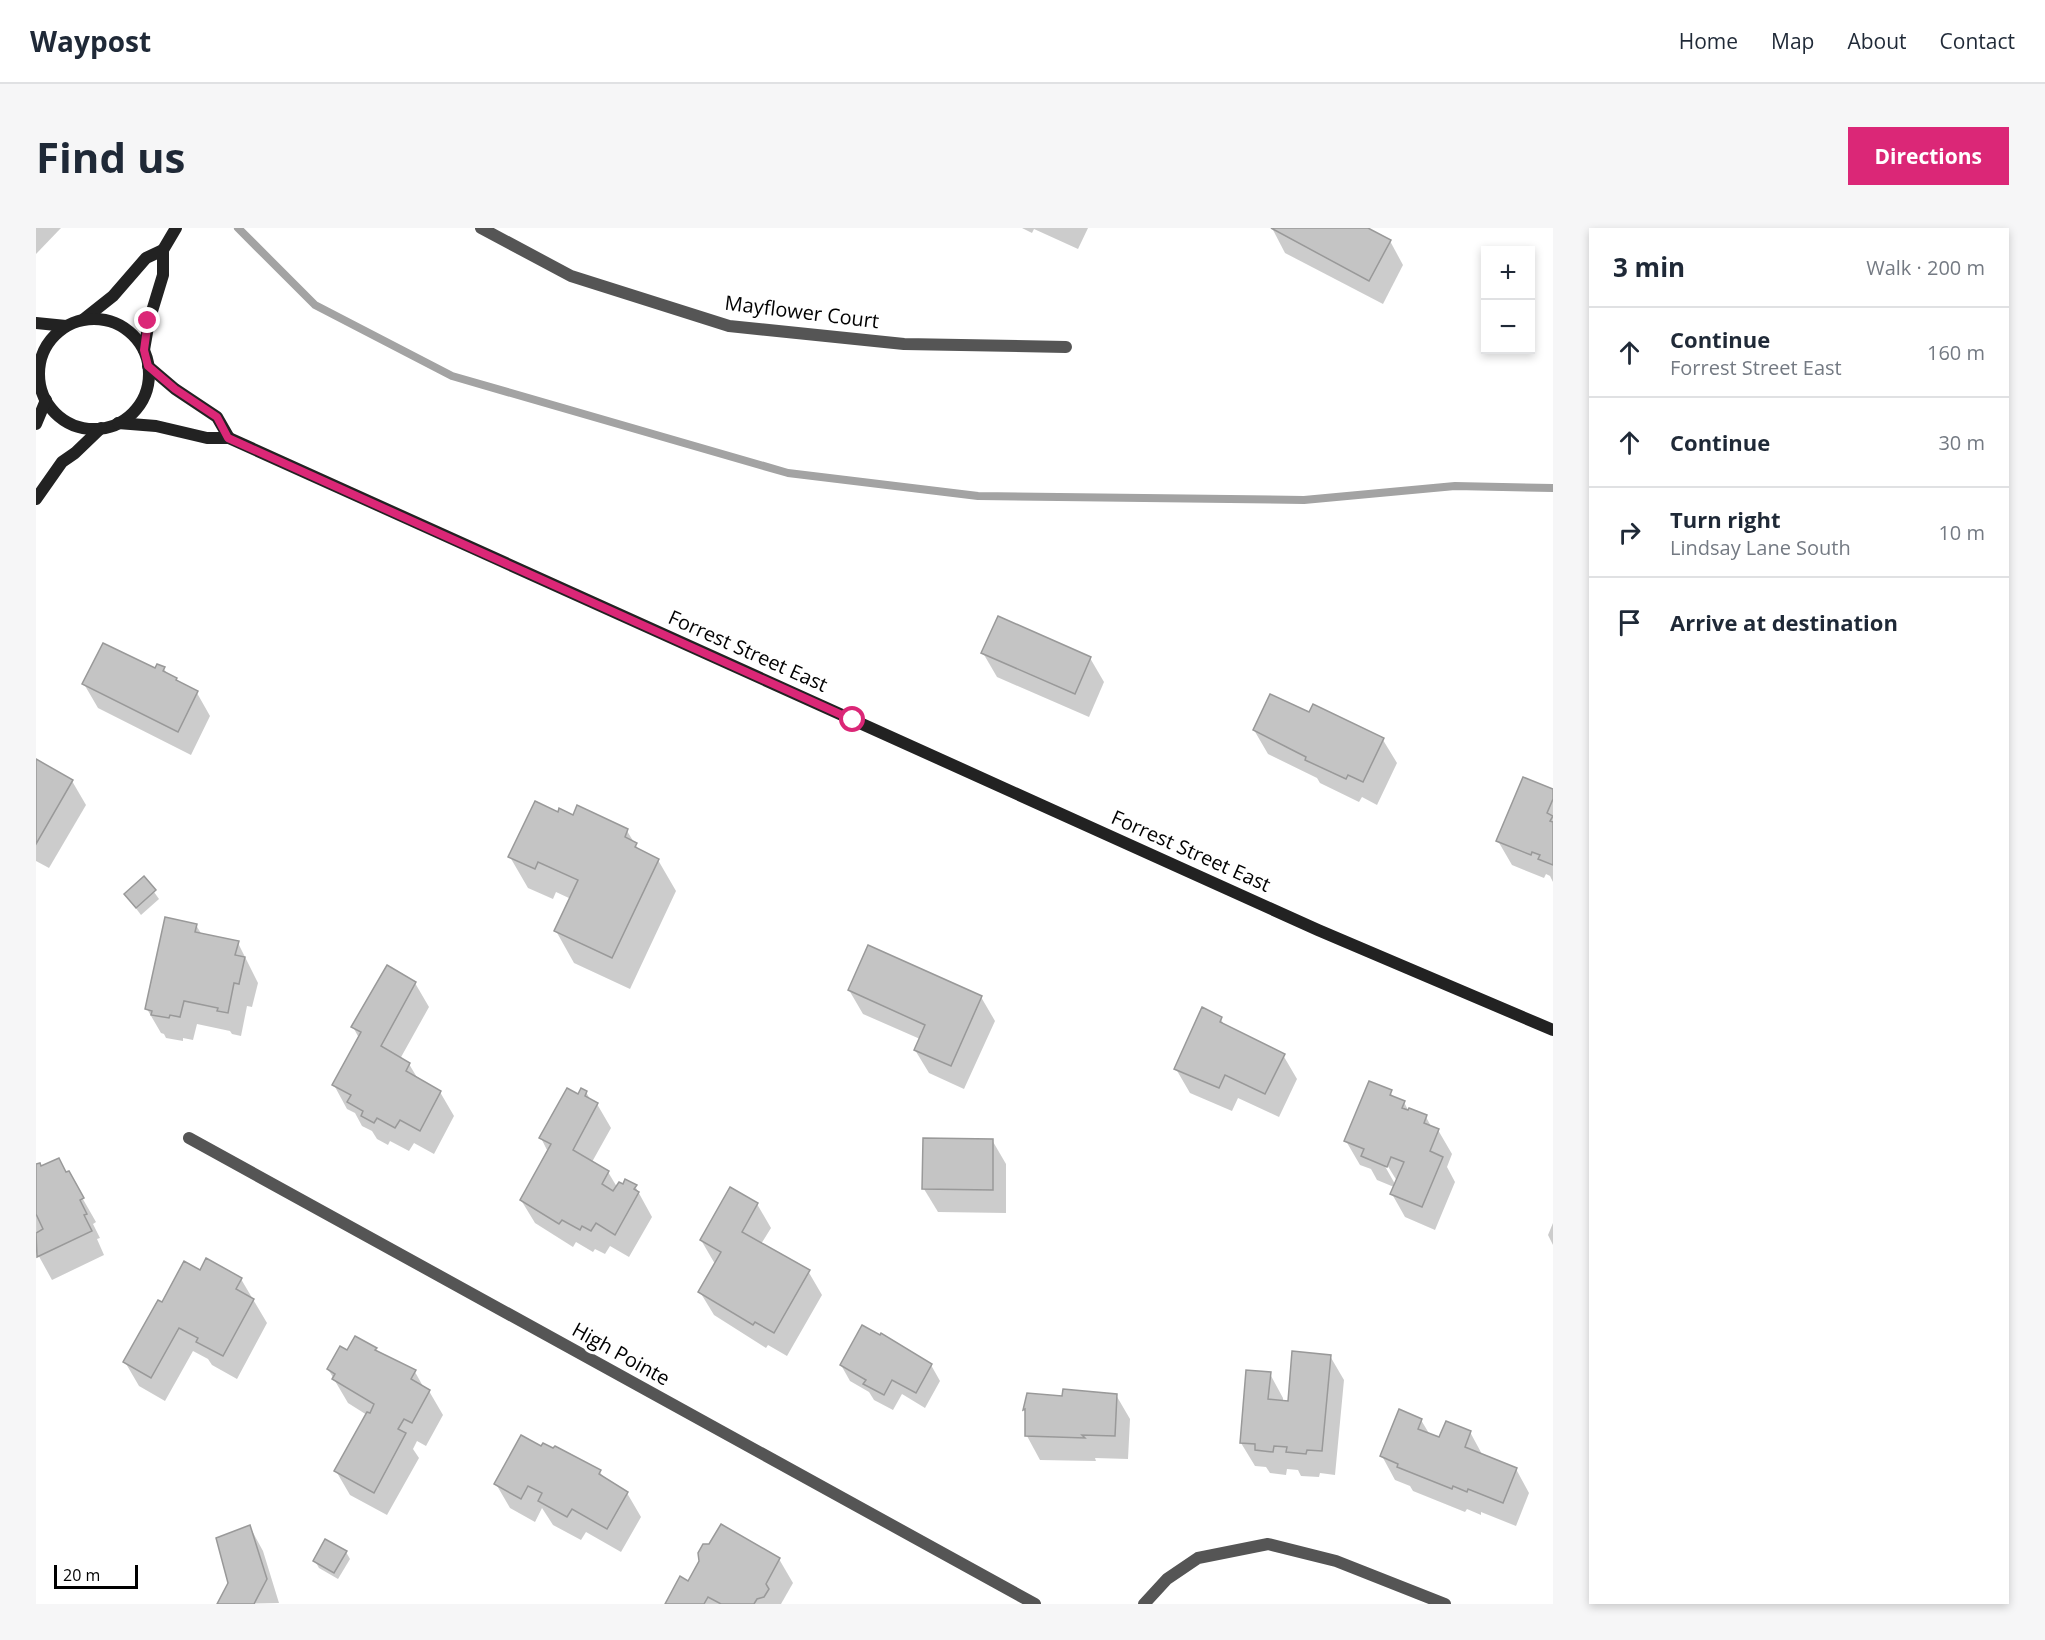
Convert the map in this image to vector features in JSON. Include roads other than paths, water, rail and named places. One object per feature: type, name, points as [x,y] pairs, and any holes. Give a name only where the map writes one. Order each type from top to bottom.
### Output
[{"type":"street","points":[[144,350],[148,321],[163,275],[163,250],[176,228]]},
{"type":"street","name":"Mayflower Court","points":[[482,228],[571,276],[729,326],[904,344],[1066,347]]},
{"type":"street","points":[[84,320],[113,296],[146,258],[163,250]]},
{"type":"street","points":[[84,320],[102,320],[120,326],[134,336],[144,350],[148,366],[148,383],[143,400],[133,413],[118,423],[101,428],[84,428],[68,422],[55,412],[38,383],[42,354],[52,338],[66,326],[84,320]]},
{"type":"street","points":[[36,323],[66,326]]},
{"type":"street","points":[[148,366],[175,389],[217,417],[228,438]]},
{"type":"street","points":[[36,424],[46,400]]},
{"type":"street","name":"Forrest Street East","points":[[118,423],[156,426],[207,438],[228,438],[1318,930],[1553,1030]]},
{"type":"street","points":[[36,499],[62,462],[101,428]]},
{"type":"street","name":"High Pointe","points":[[189,1138],[1035,1604]]},
{"type":"street","points":[[1144,1604],[1167,1579],[1198,1558],[1268,1544],[1336,1561],[1445,1604]]},
{"type":"waterway","points":[[238,228],[315,305],[452,376],[788,473],[978,496],[1304,500],[1455,486],[1553,488]]}]
